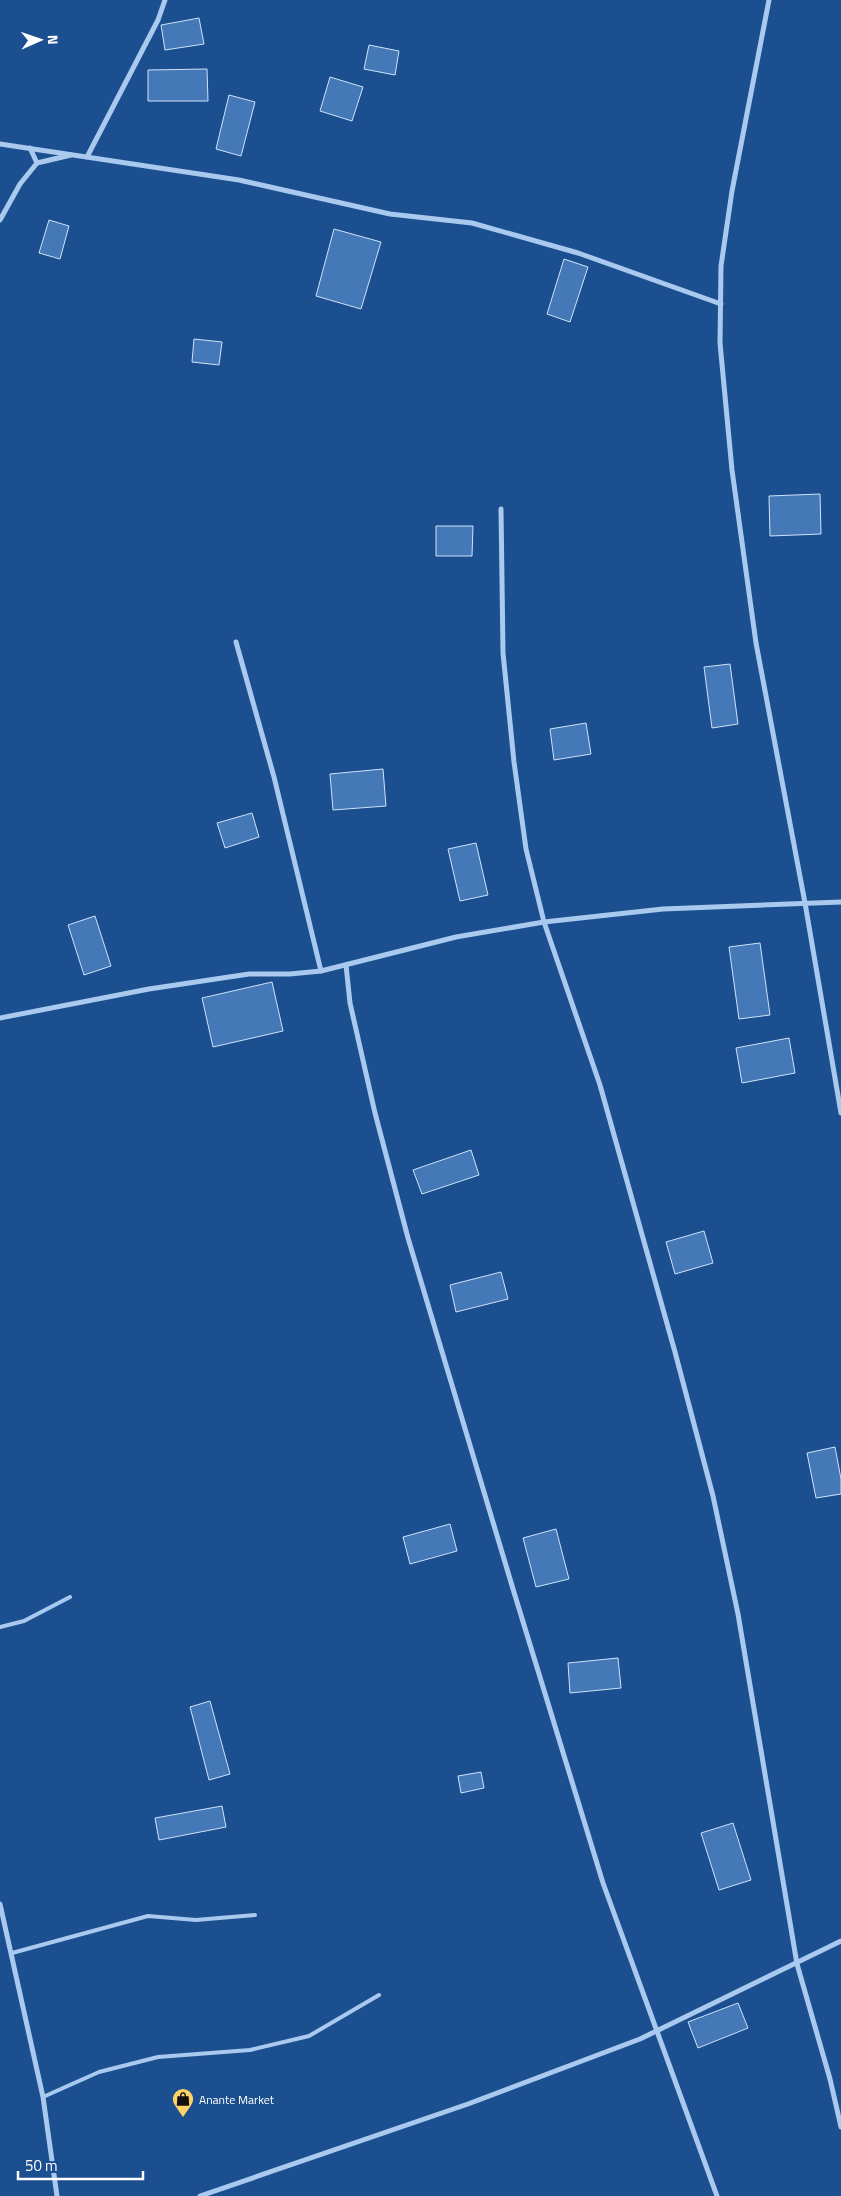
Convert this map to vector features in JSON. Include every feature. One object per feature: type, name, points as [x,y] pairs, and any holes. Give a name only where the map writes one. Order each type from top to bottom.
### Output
[{"type":"street","points":[[87,156],[158,20],[165,0]]},
{"type":"street","points":[[770,0],[732,191],[722,266],[720,343],[732,470],[756,642],[805,903],[841,1113]]},
{"type":"street","points":[[0,144],[239,180],[390,214],[472,223],[578,253],[721,304]]},
{"type":"street","points":[[30,148],[37,163]]},
{"type":"street","points":[[0,220],[20,184],[37,163],[74,155]]},
{"type":"street","points":[[501,509],[503,653],[514,762],[526,849],[544,922],[603,1094],[673,1342],[713,1496],[738,1614],[797,1964],[830,2079],[841,2127]]},
{"type":"street","points":[[236,642],[276,786],[321,971]]},
{"type":"street","points":[[0,1018],[149,989],[249,974],[290,974],[321,971],[456,937],[544,922],[663,909],[841,902]]},
{"type":"street","points":[[346,965],[350,1003],[372,1104],[411,1247],[603,1883],[717,2196]]},
{"type":"street","points":[[0,1904],[43,2097],[57,2196]]},
{"type":"street","points":[[200,2196],[468,2104],[657,2032],[841,1941]]},
{"type":"lane","points":[[0,1627],[24,1620],[70,1597]]},
{"type":"lane","points":[[12,1953],[148,1916],[196,1920],[255,1916]]},
{"type":"lane","points":[[43,2097],[99,2072],[158,2057],[250,2050],[310,2036],[379,1995]]},
{"type":"building","points":[[199,18],[204,44],[165,50],[161,25]]},
{"type":"building","points":[[369,45],[399,51],[395,75],[364,69]]},
{"type":"building","points":[[207,69],[208,101],[148,101],[148,70]]},
{"type":"building","points":[[330,77],[363,87],[352,121],[320,111]]},
{"type":"building","points":[[229,95],[255,102],[241,156],[216,149]]},
{"type":"building","points":[[49,220],[69,226],[60,259],[39,253]]},
{"type":"building","points":[[334,229],[381,242],[361,309],[316,296]]},
{"type":"building","points":[[564,259],[588,267],[570,322],[547,314]]},
{"type":"building","points":[[194,339],[222,342],[219,365],[192,362]]},
{"type":"building","points":[[820,494],[821,534],[770,536],[769,496]]},
{"type":"building","points":[[436,526],[473,526],[472,556],[436,556]]},
{"type":"building","points":[[730,664],[738,724],[712,728],[704,667]]},
{"type":"building","points":[[586,723],[591,754],[554,760],[550,729]]},
{"type":"building","points":[[383,769],[386,806],[333,810],[330,774]]},
{"type":"building","points":[[252,813],[259,837],[225,848],[217,823]]},
{"type":"building","points":[[476,843],[488,895],[460,901],[448,849]]},
{"type":"building","points":[[95,916],[111,966],[84,975],[68,925]]},
{"type":"building","points":[[760,943],[770,1015],[739,1019],[729,947]]},
{"type":"building","points":[[272,982],[283,1031],[213,1047],[202,998]]},
{"type":"building","points":[[789,1038],[795,1073],[742,1083],[736,1048]]},
{"type":"building","points":[[471,1150],[479,1175],[422,1194],[413,1170]]},
{"type":"building","points":[[704,1231],[713,1263],[675,1274],[666,1242]]},
{"type":"building","points":[[501,1272],[508,1299],[456,1312],[450,1285]]},
{"type":"building","points":[[835,1447],[841,1479],[841,1494],[816,1498],[807,1453]]},
{"type":"building","points":[[450,1524],[457,1551],[410,1564],[403,1537]]},
{"type":"building","points":[[556,1529],[569,1579],[536,1587],[523,1538]]},
{"type":"building","points":[[618,1658],[621,1688],[570,1693],[568,1663]]},
{"type":"building","points":[[210,1701],[230,1774],[209,1780],[190,1707]]},
{"type":"building","points":[[481,1772],[484,1788],[461,1793],[458,1776]]},
{"type":"building","points":[[222,1806],[226,1827],[159,1840],[155,1818]]},
{"type":"building","points":[[733,1823],[751,1880],[719,1890],[701,1833]]},
{"type":"building","points":[[738,2003],[748,2028],[698,2048],[688,2022]]},
{"type":"place","name":"Anante Market","points":[[183,2118]]}]
